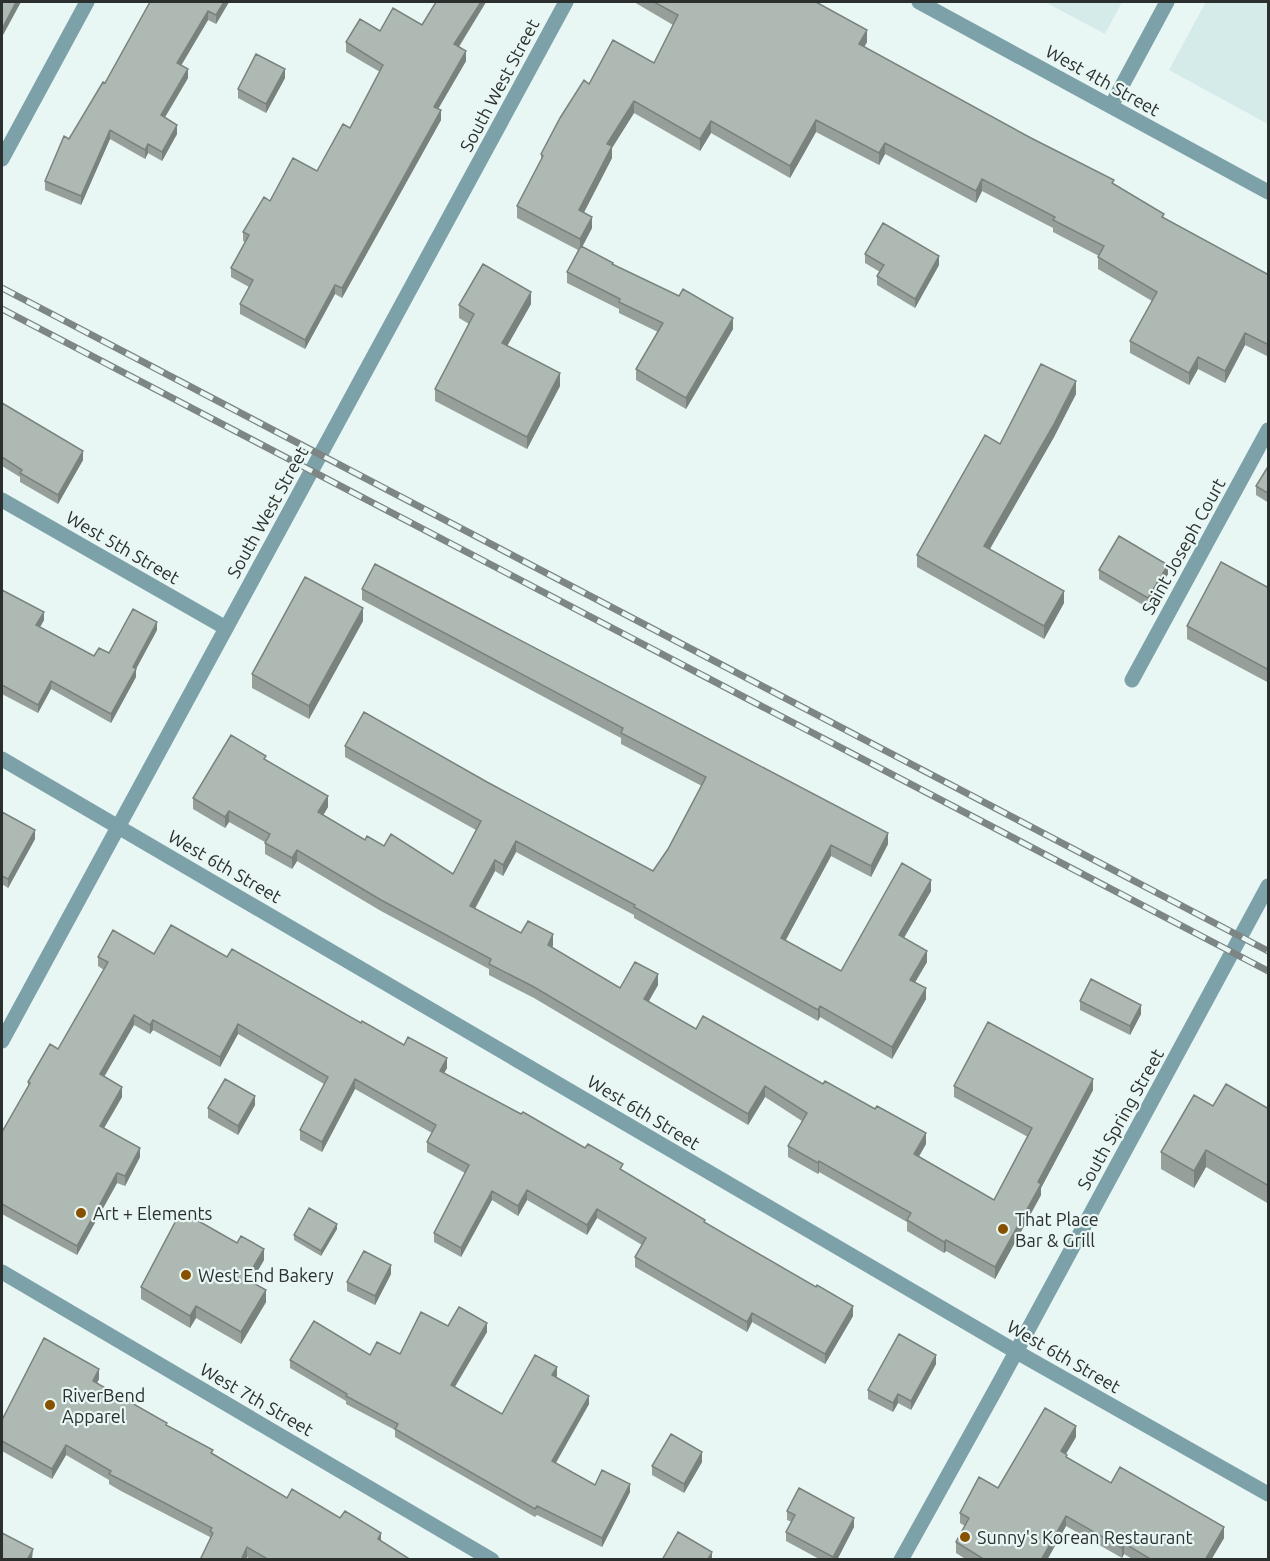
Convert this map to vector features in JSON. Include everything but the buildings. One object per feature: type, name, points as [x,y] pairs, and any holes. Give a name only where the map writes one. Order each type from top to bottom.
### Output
[{"type":"street","points":[[2,159],[87,2]]},
{"type":"street","name":"South West Street","points":[[2,1041],[566,2]]},
{"type":"street","name":"West 4th Street","points":[[919,2],[1269,192]]},
{"type":"street","points":[[1111,106],[1167,2]]},
{"type":"street","name":"Saint Joseph Court","points":[[1132,680],[1269,430]]},
{"type":"street","name":"West 5th Street","points":[[2,500],[226,628]]},
{"type":"street","name":"West 6th Street","points":[[2,759],[1015,1351],[1269,1494]]},
{"type":"street","name":"South Spring Street","points":[[901,1560],[1269,886]]},
{"type":"street","name":"West 7th Street","points":[[2,1272],[492,1560]]},
{"type":"shaded area","points":[[1045,2],[1122,2],[1105,34]]},
{"type":"shaded area","points":[[1206,2],[1268,2],[1268,124],[1169,70]]},
{"type":"railway","points":[[2,288],[1268,951]]},
{"type":"railway","points":[[2,309],[1268,971]]},
{"type":"place","name":"Art + Elements","points":[[81,1213]]},
{"type":"place","name":"That Place Bar & Grill","points":[[1003,1229]]},
{"type":"place","name":"West End Bakery","points":[[186,1275]]},
{"type":"place","name":"RiverBend Apparel","points":[[50,1405]]},
{"type":"place","name":"Sunny's Korean Restaurant","points":[[965,1537]]}]
